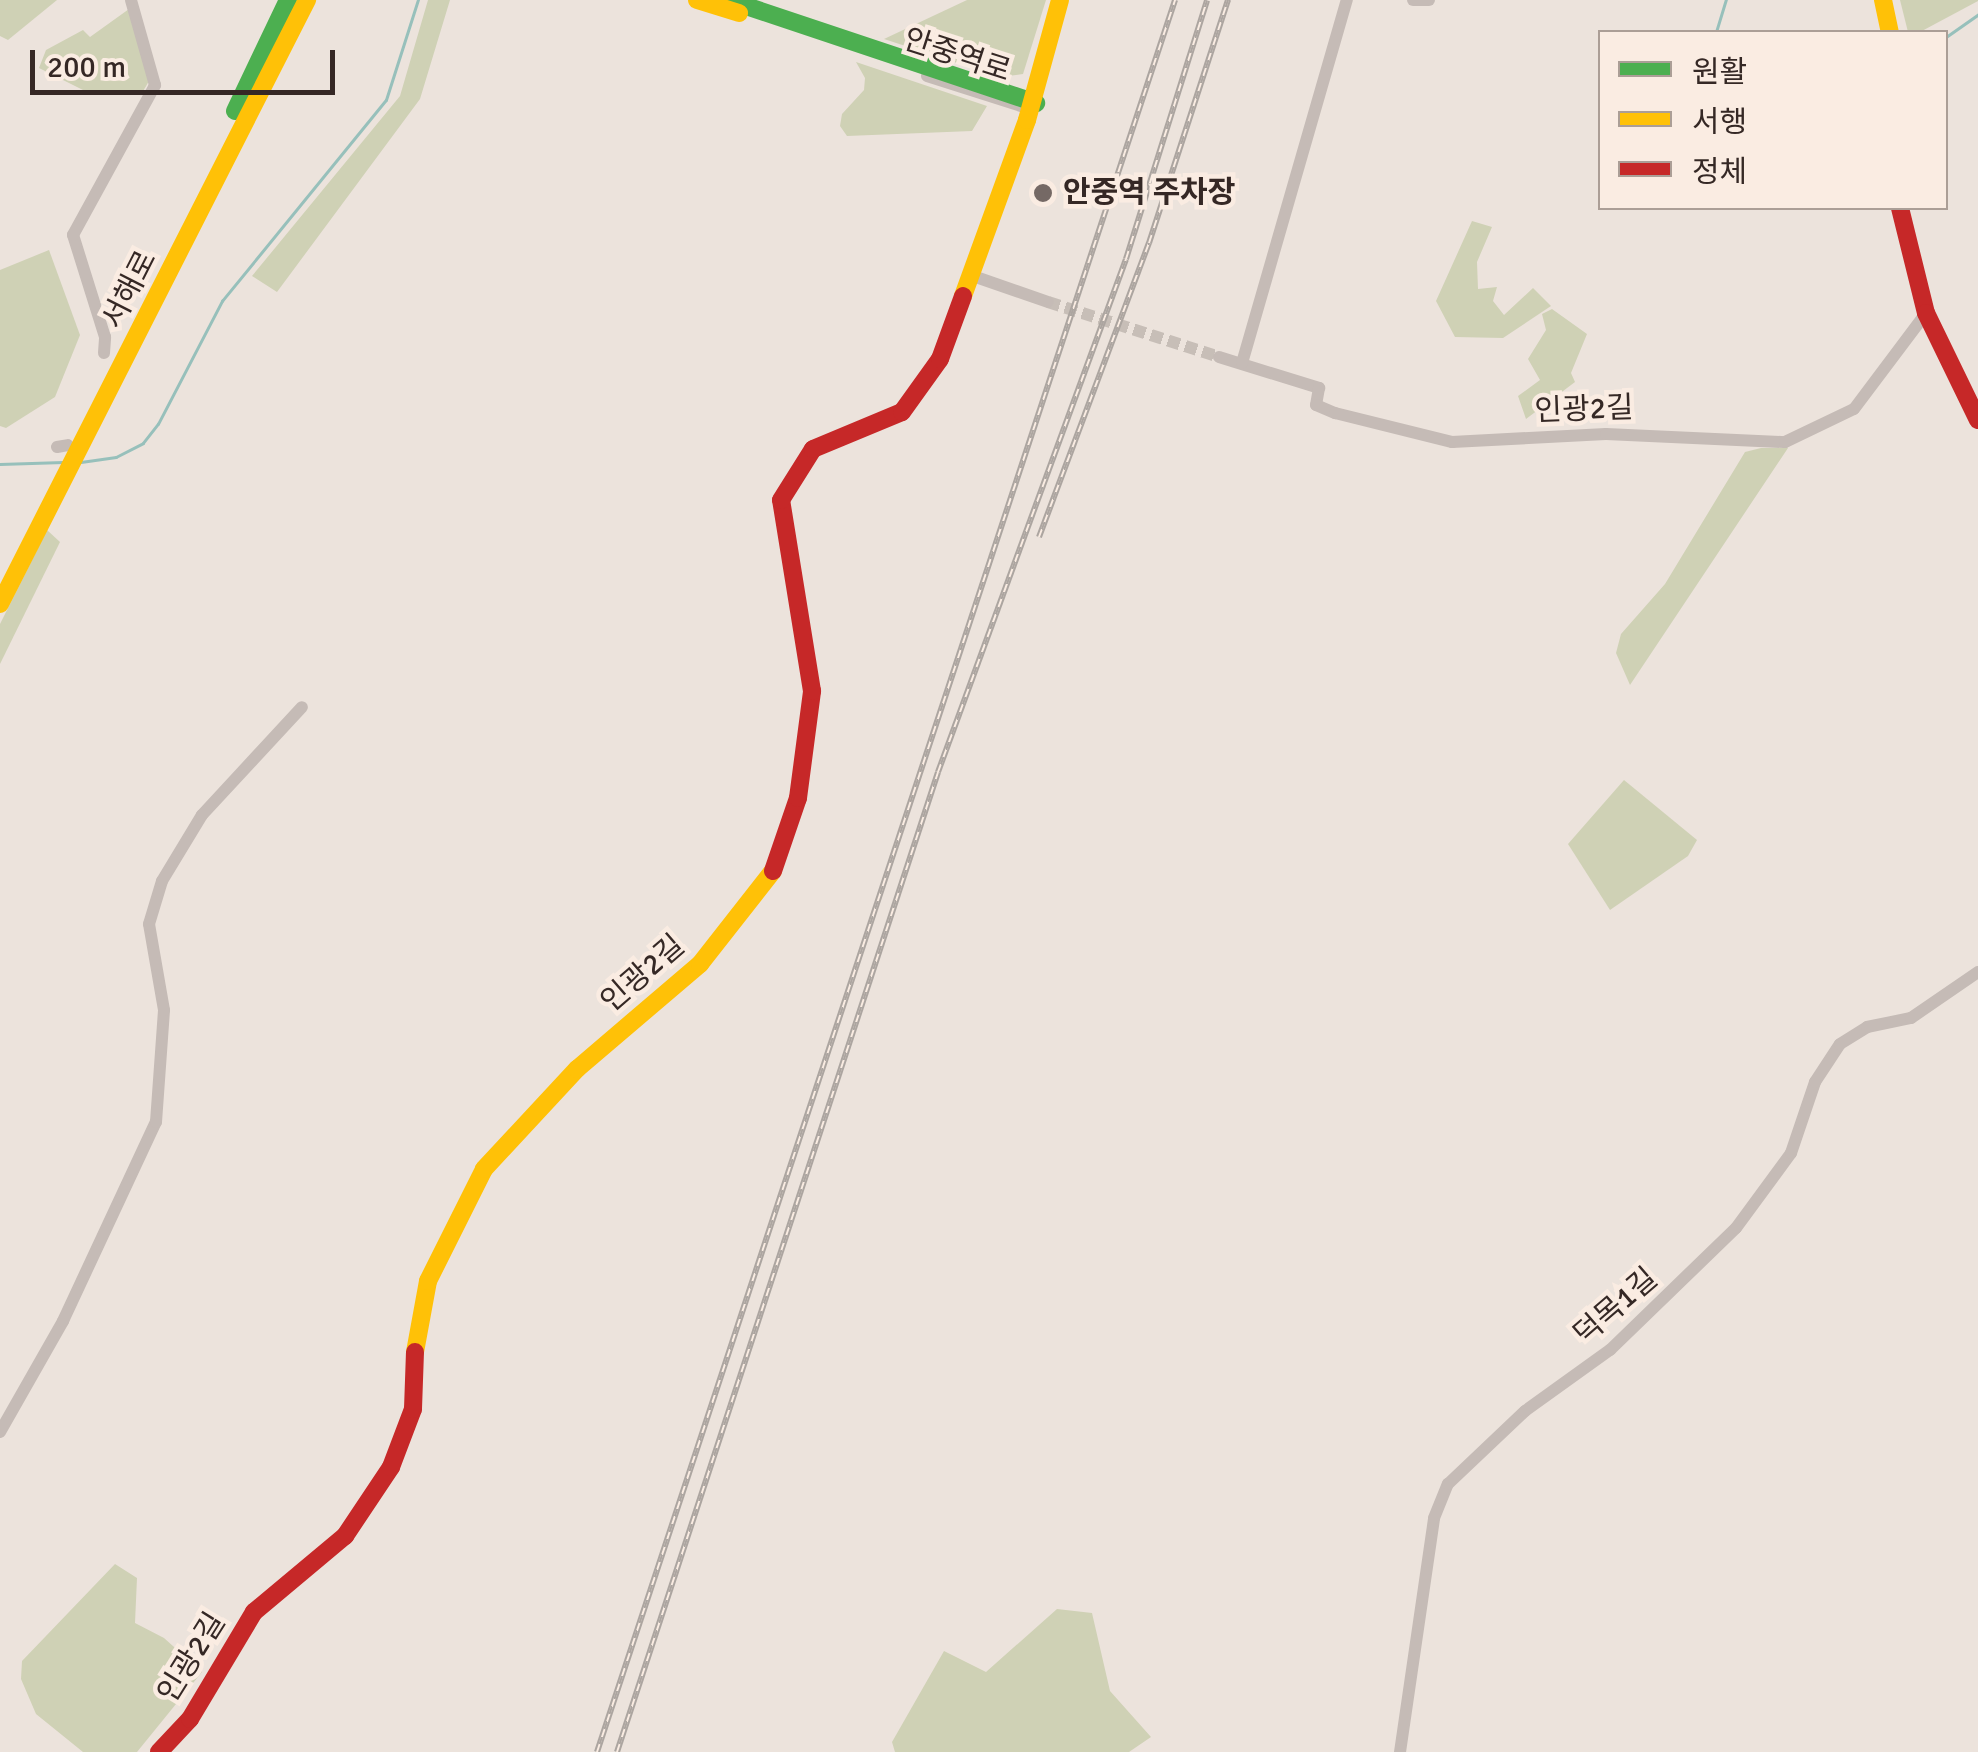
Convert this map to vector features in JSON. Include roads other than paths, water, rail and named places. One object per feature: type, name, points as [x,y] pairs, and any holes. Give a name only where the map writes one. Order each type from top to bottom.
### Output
[{"type":"street","name":"서해로","points":[[104,353],[105,336],[73,235],[155,85],[131,0]]},
{"type":"street","name":"서해로","points":[[0,604],[65,457],[288,0]]},
{"type":"street","name":"서해로","points":[[0,579],[307,0]]},
{"type":"street","name":"안중역로","points":[[697,0],[1032,104]]},
{"type":"street","points":[[728,0],[1032,104],[1068,0]]},
{"type":"street","name":"인광2길","points":[[159,1752],[190,1719],[254,1612],[345,1536],[391,1467],[414,1409],[415,1349],[428,1281],[484,1170],[577,1069],[700,964],[768,884],[798,798],[812,690],[781,500],[813,449],[902,412],[940,359],[974,276],[1032,104],[1060,0]]},
{"type":"street","points":[[1242,363],[1347,0]]},
{"type":"street","points":[[1413,0],[1429,0]]},
{"type":"street","points":[[1883,0],[1890,30]]},
{"type":"street","points":[[1900,210],[1926,314],[1978,420]]},
{"type":"street","points":[[974,276],[1048,302]]},
{"type":"street","name":"인광2길","points":[[1220,356],[1319,388],[1316,405],[1334,413],[1452,442],[1606,434],[1785,442],[1854,409],[1926,314]]},
{"type":"street","points":[[0,1432],[63,1322],[156,1122],[164,1010],[149,924],[162,881],[202,815],[302,707]]},
{"type":"street","name":"덕목1길","points":[[1400,1752],[1434,1518],[1448,1484],[1525,1411],[1610,1350],[1736,1228],[1792,1153],[1815,1082],[1840,1044],[1868,1028],[1911,1018],[1978,972]]},
{"type":"waterway","points":[[81,462],[116,457],[143,443],[158,424],[222,301],[386,100],[418,0]]},
{"type":"waterway","points":[[1717,30],[1726,0]]},
{"type":"waterway","points":[[1948,36],[1978,15]]},
{"type":"waterway","points":[[0,464],[63,462]]},
{"type":"tunnel","points":[[1048,302],[1219,357]]},
{"type":"railway","points":[[597,1752],[1175,0]]},
{"type":"railway","points":[[617,1752],[938,772],[1126,259],[1207,0]]},
{"type":"railway","points":[[1039,537],[1149,243],[1228,0]]},
{"type":"place","name":"안중역 주차장","points":[[1043,193]]}]
